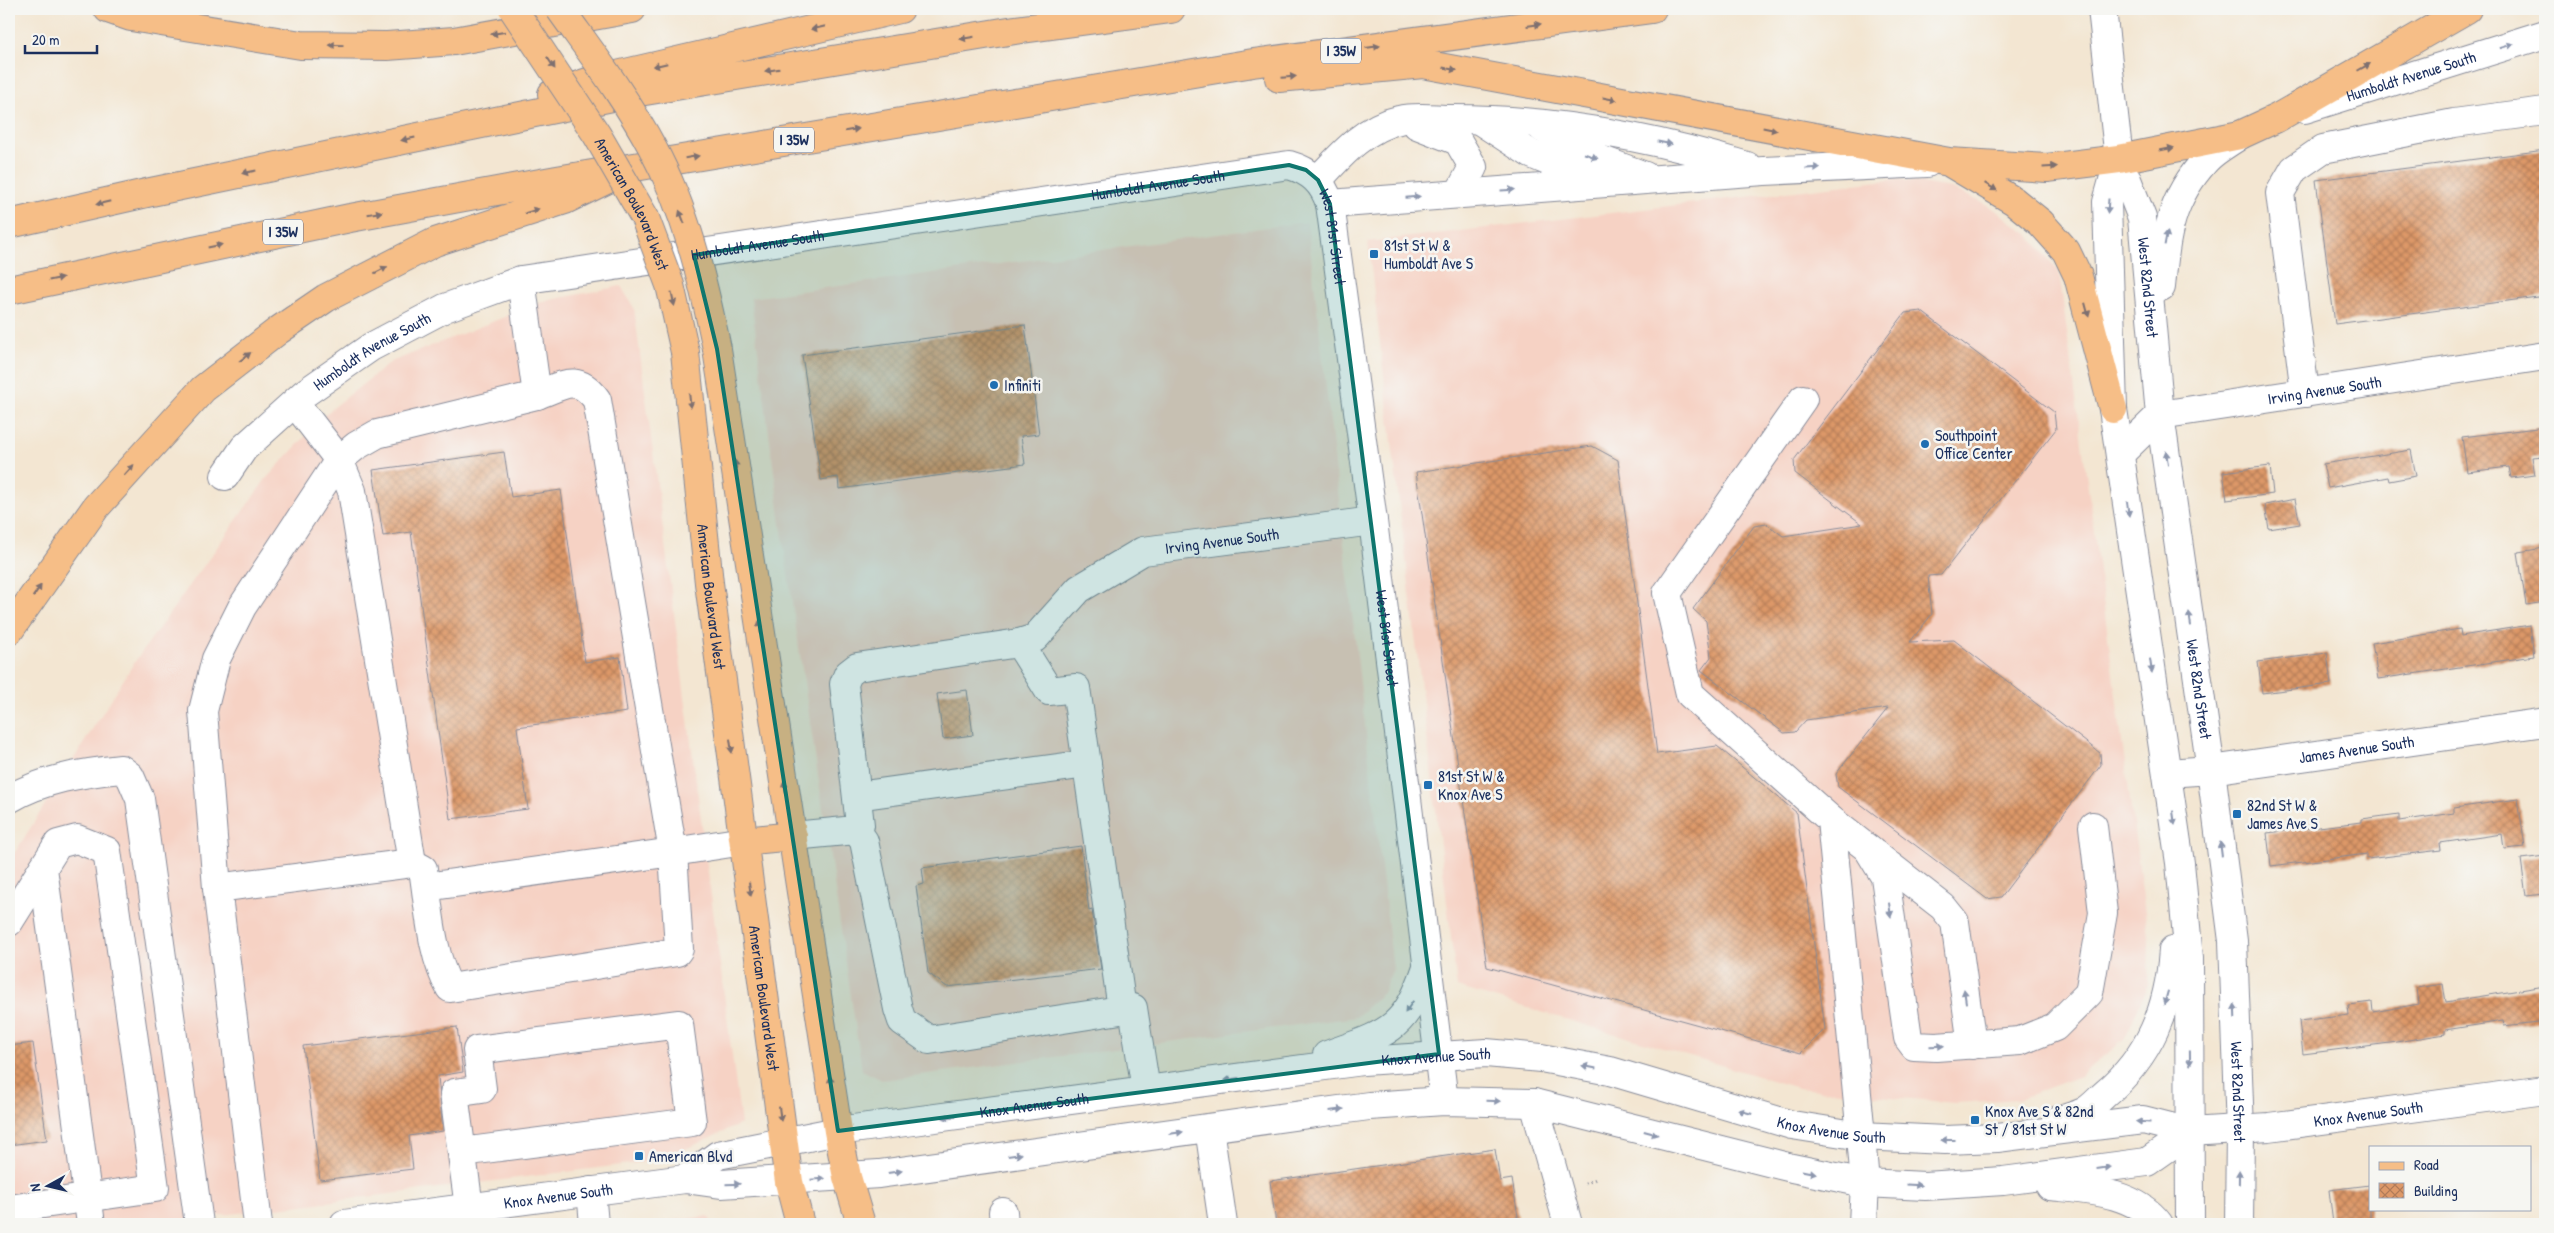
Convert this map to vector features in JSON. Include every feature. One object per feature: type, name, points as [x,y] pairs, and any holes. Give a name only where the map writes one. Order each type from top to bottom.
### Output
[{"type":"main road","points":[[108,9],[131,17],[301,45],[387,46],[454,41],[632,9]]},
{"type":"main road","points":[[174,9],[301,45]]},
{"type":"main road","name":"American Boulevard West","points":[[513,9],[597,135],[645,218],[670,285],[685,352],[709,583],[783,1142],[789,1182],[800,1224]]},
{"type":"main road","points":[[560,9],[614,84],[653,148],[683,219],[701,275],[717,349],[838,1131],[847,1176],[861,1224]]},
{"type":"main road","points":[[435,133],[591,81],[900,9]]},
{"type":"main road","points":[[9,224],[151,192],[627,94],[1015,30],[1171,9]]},
{"type":"main road","name":"I 35W","points":[[9,290],[350,218],[635,167],[1253,63],[1652,9]]},
{"type":"main road","points":[[1031,100],[1423,64],[1949,162],[2047,168],[2119,159],[2240,135],[2277,118],[2467,9]]},
{"type":"main road","points":[[1949,162],[2014,201],[2041,223],[2066,251],[2078,276],[2113,409]]},
{"type":"main road","points":[[9,631],[96,506],[203,389],[279,330],[326,298],[435,242],[565,200],[635,167]]},
{"type":"main road","points":[[744,841],[793,836]]},
{"type":"street","name":"West 82nd Street","points":[[2102,11],[2119,159],[2142,218],[2160,415],[2211,770],[2233,941],[2240,1130],[2239,1224]]},
{"type":"street","name":"Humboldt Avenue South","points":[[2277,118],[2545,34]]},
{"type":"street","points":[[2304,392],[2280,193],[2294,169],[2323,149],[2454,123],[2545,111]]},
{"type":"street","points":[[1764,170],[1683,147],[1600,131],[1534,123],[1478,119],[1399,120],[1372,131],[1348,148],[1324,192],[1459,193],[1764,170],[1949,162]]},
{"type":"street","points":[[1478,119],[1531,154],[1600,183]]},
{"type":"street","points":[[1399,120],[1433,130],[1458,141],[1473,166],[1459,193]]},
{"type":"street","points":[[1534,123],[1582,153],[1652,179]]},
{"type":"street","points":[[2154,356],[2170,216],[2185,189],[2207,159],[2240,135]]},
{"type":"street","name":"West 82nd Street","points":[[2119,159],[2107,202],[2113,409],[2180,863],[2189,958],[2190,1224]]},
{"type":"street","name":"Humboldt Avenue South","points":[[225,476],[244,448],[295,403],[371,347],[445,308],[521,280],[1289,165],[1306,170],[1324,192]]},
{"type":"street","name":"West 81st Street","points":[[1324,192],[1373,521],[1444,1101]]},
{"type":"street","points":[[521,280],[537,394]]},
{"type":"street","name":"Irving Avenue South","points":[[2160,415],[2545,356]]},
{"type":"street","points":[[217,888],[412,863],[423,868],[440,971],[450,988],[677,952],[680,945],[673,852],[597,400],[588,387],[573,382],[537,394],[377,434],[356,446],[339,460],[242,607],[216,659],[203,711],[217,888],[258,1224]]},
{"type":"street","points":[[1803,399],[1667,594],[1690,694],[1831,820],[1943,907],[1955,922],[1972,1045]]},
{"type":"street","points":[[295,403],[339,460],[352,491],[412,863]]},
{"type":"street","points":[[2120,454],[2160,415]]},
{"type":"street","name":"Irving Avenue South","points":[[856,830],[860,825],[844,684],[848,674],[857,667],[1019,643],[1036,638],[1079,589],[1143,551],[1373,521]]},
{"type":"street","points":[[1019,643],[1049,691],[1076,688],[1122,1010]]},
{"type":"street","name":"James Avenue South","points":[[2167,773],[2211,770],[2545,722]]},
{"type":"street","points":[[857,796],[1087,764]]},
{"type":"street","points":[[9,799],[64,777],[121,769],[130,776],[140,799],[198,1224]]},
{"type":"street","points":[[1831,820],[1865,1183],[1863,1224]]},
{"type":"street","points":[[1868,849],[1885,877],[1908,1038],[1914,1046],[1972,1045],[2020,1041],[2056,1027],[2089,993],[2103,913],[2093,826]]},
{"type":"street","points":[[793,836],[856,830],[864,841],[898,1009],[902,1021],[928,1040],[1133,1008],[1146,1090]]},
{"type":"street","points":[[9,922],[58,844],[77,839],[107,851],[154,1188],[9,1208]]},
{"type":"street","points":[[426,887],[744,841]]},
{"type":"street","points":[[1996,1138],[2083,1113],[2125,1077],[2141,1054],[2164,1008],[2171,982],[2180,863]]},
{"type":"street","points":[[43,868],[91,1224]]},
{"type":"street","points":[[1281,1072],[1376,1037],[1394,1026],[1417,997],[1428,963]]},
{"type":"street","points":[[462,1152],[692,1122],[679,1024],[477,1050],[482,1089],[454,1093],[469,1208]]},
{"type":"street","name":"Knox Avenue South","points":[[685,1179],[718,1155],[838,1131],[1281,1072],[1439,1054],[1486,1052],[1541,1058],[1610,1071],[1792,1125],[1861,1136],[1945,1140],[1996,1138],[2143,1120],[2190,1132],[2240,1130],[2545,1090]]},
{"type":"street","name":"Knox Avenue South","points":[[361,1223],[685,1179],[721,1184],[789,1182],[879,1174],[1369,1106],[1444,1101],[1534,1103],[1728,1154],[1865,1183],[1925,1186],[2003,1181],[2147,1162],[2190,1132]]},
{"type":"street","points":[[1534,1103],[1568,1224]]},
{"type":"street","points":[[1209,1128],[1223,1224]]},
{"type":"street","points":[[2003,1181],[2100,1191],[2140,1206],[2159,1224]]},
{"type":"street","points":[[591,1192],[594,1224]]},
{"type":"path","points":[[1585,1184],[1598,1178]]},
{"type":"highlighted area","points":[[1289,165],[1306,170],[1318,180],[1330,204],[1439,1054],[838,1131],[717,349],[694,255]]},
{"type":"shaded area","points":[[1897,179],[1951,188],[1991,207],[2029,235],[2059,272],[2149,942],[2148,984],[2125,1039],[2080,1076],[2019,1099],[1954,1103],[1798,1088],[1457,987],[1368,242]]},
{"type":"shaded area","points":[[1307,222],[1393,969],[1383,993],[1356,1017],[882,1080],[862,1070],[785,554],[751,298]]},
{"type":"shaded area","points":[[621,286],[634,308],[741,1124],[661,1160],[151,1224],[9,1224],[9,862],[134,663],[266,479],[328,412],[391,362],[545,301]]},
{"type":"shaded area","points":[[708,1216],[713,1224],[644,1224]]},
{"type":"building","points":[[2545,150],[2545,296],[2335,324],[2316,180]]},
{"type":"building","points":[[1921,311],[2054,412],[2056,429],[1941,575],[1928,576],[1932,614],[1910,642],[1954,640],[2100,753],[2101,765],[2001,897],[1987,899],[1838,787],[1836,774],[1888,708],[1806,720],[1795,732],[1784,733],[1701,670],[1711,657],[1706,621],[1693,609],[1754,526],[1767,524],[1783,536],[1862,524],[1795,473],[1794,460],[1905,313]]},
{"type":"building","points":[[1025,325],[1039,434],[1021,436],[1025,464],[839,489],[838,477],[821,480],[802,355]]},
{"type":"building","points":[[2545,427],[2545,456],[2532,457],[2535,475],[2511,478],[2509,467],[2467,472],[2462,437]]},
{"type":"building","points":[[1592,446],[1618,460],[1657,754],[1717,746],[1797,813],[1825,1029],[1801,1053],[1487,967],[1416,472]]},
{"type":"building","points":[[2411,450],[2416,476],[2389,481],[2388,477],[2328,488],[2323,464]]},
{"type":"building","points":[[504,452],[511,497],[561,490],[585,662],[620,657],[627,712],[517,727],[528,809],[450,819],[411,532],[383,536],[373,470]]},
{"type":"building","points":[[2270,466],[2273,494],[2227,500],[2223,472]]},
{"type":"building","points":[[2295,499],[2300,524],[2269,529],[2265,505]]},
{"type":"building","points":[[2545,548],[2545,602],[2526,605],[2518,552]]},
{"type":"building","points":[[2530,625],[2534,656],[2378,679],[2372,643],[2460,629],[2461,636]]},
{"type":"building","points":[[2327,653],[2331,684],[2262,693],[2258,662]]},
{"type":"building","points":[[967,690],[973,735],[943,739],[937,694]]},
{"type":"building","points":[[2518,799],[2525,847],[2504,849],[2502,834],[2440,843],[2441,850],[2367,859],[2367,854],[2271,866],[2267,833],[2362,822],[2362,819],[2399,814],[2399,821],[2454,813],[2454,808]]},
{"type":"building","points":[[1081,846],[1089,911],[1092,910],[1101,969],[947,987],[928,973],[916,886],[924,884],[922,868]]},
{"type":"building","points":[[2545,856],[2545,894],[2526,896],[2521,859]]},
{"type":"building","points":[[2443,984],[2446,1002],[2545,986],[2545,1021],[2504,1026],[2503,1021],[2445,1030],[2445,1034],[2303,1054],[2299,1021],[2349,1015],[2348,1005],[2372,1002],[2373,1012],[2419,1004],[2417,988]]},
{"type":"building","points":[[457,1027],[463,1072],[438,1076],[443,1131],[409,1136],[413,1169],[320,1180],[303,1046]]},
{"type":"building","points":[[33,1043],[47,1140],[9,1145],[9,1046]]},
{"type":"building","points":[[1495,1149],[1500,1181],[1512,1179],[1518,1217],[1466,1224],[1276,1224],[1270,1181]]},
{"type":"building","points":[[2369,1185],[2370,1220],[2333,1224],[2329,1190]]},
{"type":"place","name":"81st St W & Humboldt Ave S","points":[[1374,254]]},
{"type":"place","name":"Infiniti","points":[[994,385]]},
{"type":"place","name":"Southpoint Office Center","points":[[1925,444]]},
{"type":"place","name":"81st St W & Knox Ave S","points":[[1428,785]]},
{"type":"place","name":"82nd St W & James Ave S","points":[[2237,814]]},
{"type":"place","name":"Knox Ave S & 82nd St / 81st St W","points":[[1975,1120]]},
{"type":"place","name":"American Blvd","points":[[639,1156]]}]
